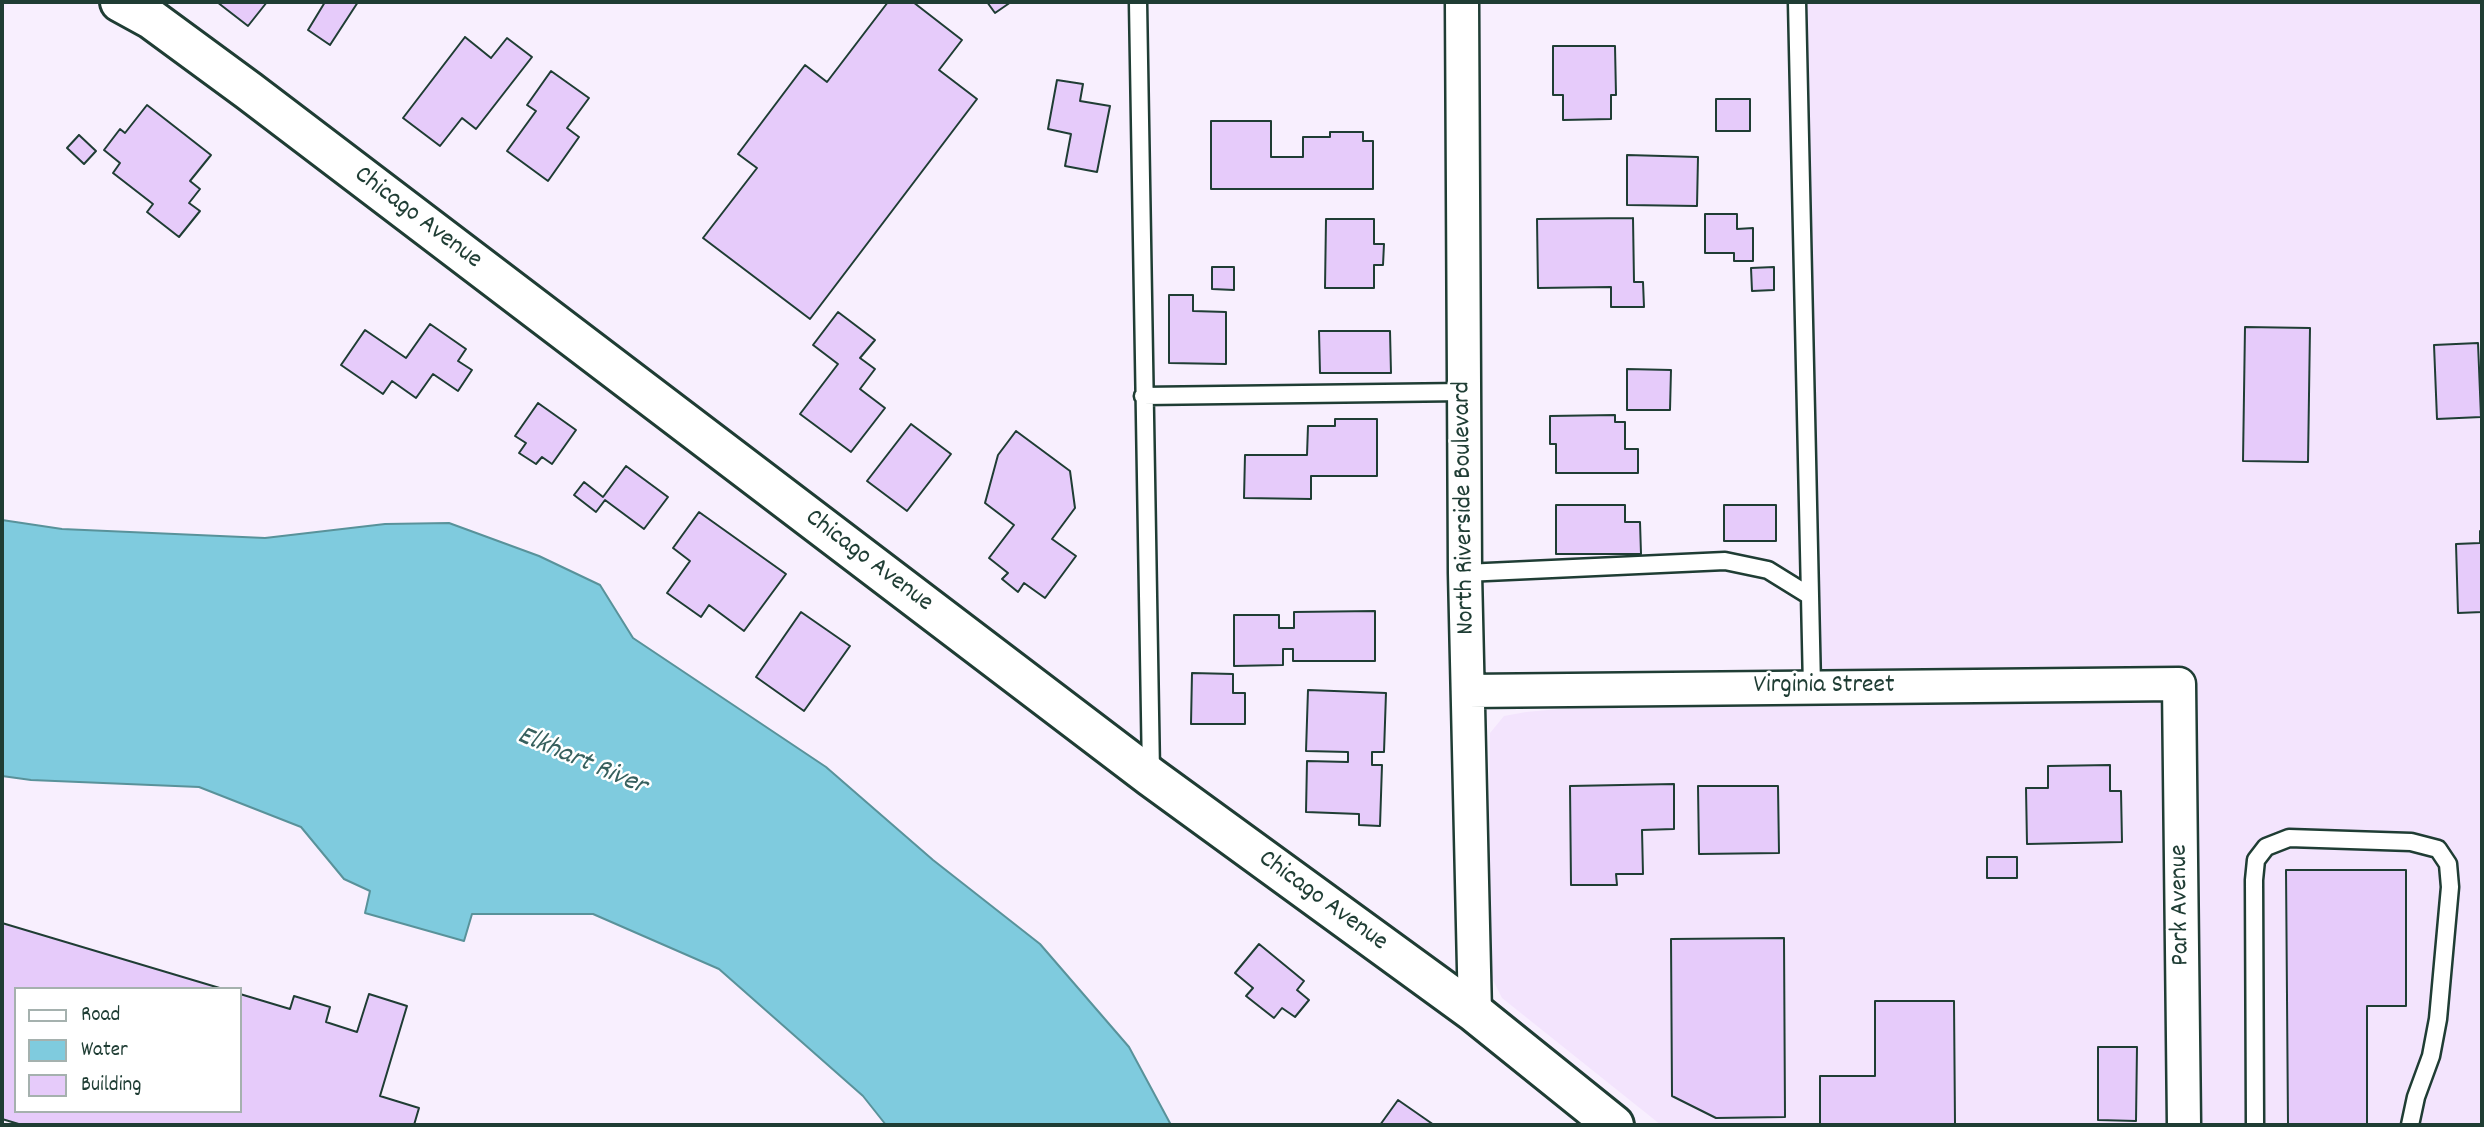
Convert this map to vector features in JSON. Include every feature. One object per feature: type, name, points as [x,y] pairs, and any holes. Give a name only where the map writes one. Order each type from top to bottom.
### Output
[{"type":"street","name":"Chicago Avenue","points":[[120,2],[151,19],[249,91],[1151,777],[1475,1013],[1614,1125]]},
{"type":"street","name":"North Riverside Boulevard","points":[[1462,2],[1465,573],[1475,1013]]},
{"type":"street","name":"Virginia Street","points":[[1468,691],[2179,684]]},
{"type":"street","name":"Park Avenue","points":[[2179,684],[2184,1125]]},
{"type":"lane","points":[[1138,2],[1151,777]]},
{"type":"lane","points":[[1797,2],[1812,687]]},
{"type":"lane","points":[[1143,396],[1464,391]]},
{"type":"lane","points":[[1465,573],[1725,561],[1768,570],[1810,596]]},
{"type":"lane","points":[[2255,1125],[2256,860],[2266,846],[2289,838],[2411,842],[2438,849],[2448,864],[2450,887],[2438,1019],[2431,1056],[2416,1097],[2410,1125]]},
{"type":"shaded area","points":[[1797,2],[2482,2],[2482,1125],[1661,1125],[1502,998],[1492,978],[1488,951],[1490,733],[1504,716],[1812,686]]},
{"type":"water","name":"Elkhart River","points":[[2,520],[62,529],[265,538],[385,524],[449,523],[539,556],[600,585],[633,638],[826,767],[933,860],[1040,944],[1129,1047],[1171,1125],[886,1125],[863,1096],[719,969],[593,914],[472,914],[464,941],[365,913],[370,891],[344,879],[301,827],[199,787],[31,780],[2,776]]},
{"type":"building","points":[[217,2],[267,2],[248,26]]},
{"type":"building","points":[[325,2],[358,2],[330,45],[308,30]]},
{"type":"building","points":[[888,2],[913,2],[962,40],[939,70],[977,99],[810,319],[703,238],[757,168],[738,154],[805,65],[827,82]]},
{"type":"building","points":[[987,2],[1011,2],[995,13]]},
{"type":"building","points":[[465,37],[491,58],[507,38],[532,57],[476,129],[462,118],[440,146],[403,118]]},
{"type":"building","points":[[1553,46],[1615,46],[1616,95],[1611,95],[1611,119],[1563,120],[1563,95],[1553,95]]},
{"type":"building","points":[[551,71],[589,98],[567,128],[579,137],[548,181],[507,151],[536,111],[527,105]]},
{"type":"building","points":[[1057,80],[1083,84],[1080,101],[1110,106],[1097,172],[1065,166],[1071,134],[1048,129]]},
{"type":"building","points":[[1716,99],[1750,99],[1750,131],[1716,131]]},
{"type":"building","points":[[147,105],[211,155],[190,181],[200,189],[189,203],[200,211],[179,237],[147,212],[153,204],[113,173],[120,163],[104,150],[120,129],[125,133]]},
{"type":"building","points":[[1211,121],[1271,121],[1271,157],[1303,157],[1303,137],[1330,137],[1330,132],[1363,132],[1363,141],[1373,141],[1373,189],[1211,189]]},
{"type":"building","points":[[79,135],[96,151],[84,164],[67,148]]},
{"type":"building","points":[[1627,155],[1698,157],[1697,206],[1627,205]]},
{"type":"building","points":[[1705,214],[1737,214],[1737,229],[1753,228],[1753,261],[1734,261],[1734,253],[1705,253]]},
{"type":"building","points":[[1633,218],[1634,282],[1643,282],[1644,307],[1611,307],[1611,287],[1538,288],[1537,219]]},
{"type":"building","points":[[1326,219],[1374,219],[1374,244],[1384,244],[1383,265],[1374,265],[1374,288],[1325,288]]},
{"type":"building","points":[[1212,267],[1234,267],[1234,290],[1212,289]]},
{"type":"building","points":[[1774,267],[1774,290],[1752,291],[1751,268]]},
{"type":"building","points":[[1169,295],[1193,295],[1193,311],[1226,312],[1226,364],[1169,363]]},
{"type":"building","points":[[838,312],[875,340],[860,358],[875,369],[860,389],[885,408],[851,452],[800,414],[838,364],[813,345]]},
{"type":"building","points":[[430,324],[466,349],[458,361],[472,370],[458,391],[433,374],[416,398],[392,381],[383,394],[341,365],[365,330],[406,358]]},
{"type":"building","points":[[2245,327],[2310,328],[2308,462],[2243,461]]},
{"type":"building","points":[[1319,331],[1390,331],[1391,373],[1320,373]]},
{"type":"building","points":[[2478,343],[2481,417],[2437,419],[2434,345]]},
{"type":"building","points":[[1627,369],[1671,370],[1670,410],[1627,410]]},
{"type":"building","points":[[538,403],[576,430],[552,464],[542,457],[536,464],[519,453],[526,443],[515,436]]},
{"type":"building","points":[[1615,415],[1615,422],[1625,422],[1625,449],[1638,449],[1638,473],[1556,473],[1556,444],[1550,444],[1550,416]]},
{"type":"building","points":[[1335,419],[1377,419],[1377,476],[1311,476],[1311,499],[1244,498],[1245,455],[1307,455],[1308,426],[1335,426]]},
{"type":"building","points":[[911,424],[951,454],[907,511],[867,481]]},
{"type":"building","points":[[1016,431],[1070,471],[1075,508],[1052,539],[1076,556],[1045,598],[1024,583],[1018,592],[1002,579],[1008,573],[989,558],[1014,525],[985,503],[998,455]]},
{"type":"building","points":[[626,466],[668,497],[644,529],[605,500],[596,512],[574,495],[584,482],[603,497]]},
{"type":"building","points":[[1556,505],[1625,505],[1625,522],[1640,522],[1641,554],[1556,554]]},
{"type":"building","points":[[1724,505],[1776,505],[1776,541],[1724,541]]},
{"type":"building","points":[[699,512],[786,574],[744,631],[709,605],[701,617],[667,593],[690,561],[673,548]]},
{"type":"building","points":[[2480,531],[2482,612],[2458,613],[2456,544],[2480,543]]},
{"type":"building","points":[[1375,611],[1375,661],[1293,661],[1293,649],[1283,649],[1283,665],[1234,666],[1234,615],[1279,615],[1279,628],[1294,628],[1294,612]]},
{"type":"building","points":[[801,612],[850,646],[804,711],[756,677]]},
{"type":"building","points":[[1192,673],[1233,674],[1233,693],[1245,693],[1245,724],[1191,724]]},
{"type":"building","points":[[1308,690],[1386,693],[1384,752],[1372,752],[1372,765],[1382,765],[1380,826],[1359,825],[1359,814],[1306,812],[1307,761],[1348,762],[1348,752],[1306,751]]},
{"type":"building","points":[[2110,765],[2110,791],[2121,791],[2122,842],[2027,844],[2026,788],[2048,788],[2048,766]]},
{"type":"building","points":[[1674,784],[1674,829],[1642,830],[1643,874],[1616,874],[1617,885],[1571,885],[1570,786]]},
{"type":"building","points":[[1698,786],[1778,786],[1779,853],[1699,854]]},
{"type":"building","points":[[1987,857],[2017,857],[2017,878],[1987,878]]},
{"type":"building","points":[[2286,870],[2406,870],[2406,1006],[2367,1006],[2367,1125],[2288,1125]]},
{"type":"building","points":[[2,923],[216,987],[14,987],[14,1113],[242,1113],[242,995],[290,1009],[294,996],[330,1007],[326,1022],[357,1032],[369,994],[407,1006],[380,1096],[419,1108],[414,1125],[22,1125],[2,1119]]},
{"type":"building","points":[[1784,938],[1785,1117],[1716,1118],[1672,1096],[1671,939]]},
{"type":"building","points":[[1259,944],[1304,981],[1297,990],[1309,1000],[1295,1017],[1282,1008],[1274,1018],[1246,996],[1253,988],[1235,973]]},
{"type":"building","points":[[1875,1001],[1954,1001],[1955,1125],[1820,1125],[1820,1076],[1875,1076]]},
{"type":"building","points":[[2098,1047],[2137,1047],[2136,1121],[2098,1120]]},
{"type":"building","points":[[1398,1100],[1434,1125],[1380,1125]]}]
